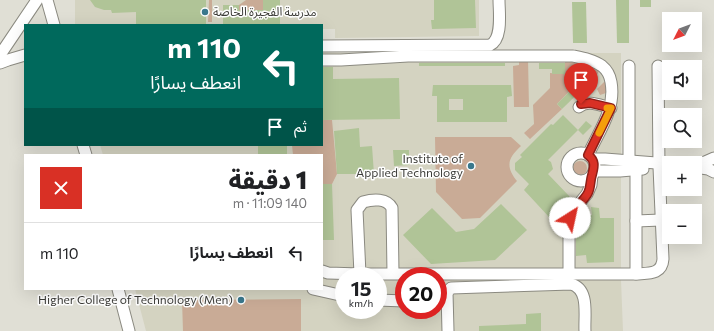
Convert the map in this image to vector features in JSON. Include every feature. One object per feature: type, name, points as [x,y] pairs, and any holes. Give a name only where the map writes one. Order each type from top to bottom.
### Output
[{"type":"street","points":[[0,55],[37,0]]},
{"type":"street","points":[[47,0],[54,24]]},
{"type":"street","points":[[323,46],[490,45],[495,41],[499,33],[498,0]]},
{"type":"street","points":[[0,63],[24,55]]},
{"type":"street","points":[[323,60],[408,56],[573,56],[594,62],[603,67],[610,76],[612,93],[611,108],[597,136],[589,163],[585,180],[578,180],[569,174],[567,165],[571,157],[589,163],[662,165]]},
{"type":"street","points":[[629,66],[636,221],[636,274]]},
{"type":"street","points":[[658,66],[663,156]]},
{"type":"street","points":[[579,106],[585,103],[590,103],[611,108]]},
{"type":"street","points":[[702,163],[714,158]]},
{"type":"street","points":[[569,274],[569,223],[574,210],[589,190],[589,163]]},
{"type":"street","points":[[702,168],[714,172]]},
{"type":"street","points":[[578,180],[583,188],[583,198],[581,202]]},
{"type":"street","points":[[387,273],[653,273],[660,270],[663,259],[661,220],[662,196]]},
{"type":"street","points":[[360,267],[358,210],[363,202],[381,200],[388,203],[392,208],[393,273]]},
{"type":"street","points":[[636,221],[661,220]]},
{"type":"street","points":[[323,271],[335,273]]},
{"type":"street","points":[[447,292],[451,288],[571,284],[577,286],[583,292],[585,331]]},
{"type":"street","points":[[118,290],[129,331]]},
{"type":"street","points":[[317,290],[335,294]]},
{"type":"street","points":[[446,319],[448,331]]},
{"type":"shaded area","points":[[75,0],[479,0],[479,36],[335,38],[335,29],[323,29],[323,24],[75,24]]},
{"type":"shaded area","points":[[209,0],[212,0],[212,22],[208,22]]},
{"type":"shaded area","points":[[246,0],[263,0],[263,10],[239,10],[239,5]]},
{"type":"shaded area","name":"Institute of Applied Technology","points":[[323,53],[621,53],[621,280],[623,331],[146,331],[135,290],[323,290],[323,154],[103,154],[100,146],[323,146]]},
{"type":"shaded area","points":[[565,58],[593,63],[601,67],[609,82],[609,88],[606,93],[600,95],[597,89],[607,79],[599,71],[597,75],[591,69],[557,104],[562,109],[530,139],[524,133],[534,124],[533,105],[550,88],[550,73],[565,74]]},
{"type":"shaded area","points":[[519,59],[528,59],[529,107],[514,107],[513,66],[519,65]]},
{"type":"shaded area","points":[[323,120],[332,120],[337,174],[332,184],[323,184],[323,154],[293,154],[292,146],[323,146]]},
{"type":"shaded area","points":[[435,137],[511,137],[521,146],[513,154],[510,162],[511,171],[517,181],[480,218],[462,219],[436,192]]},
{"type":"shaded area","points":[[577,161],[583,161],[587,165],[587,171],[583,175],[577,175],[573,171],[573,165]]},
{"type":"shaded area","points":[[301,299],[301,331],[183,331],[182,300]]},
{"type":"building","points":[[90,0],[206,0],[206,24],[136,24],[136,12],[112,13],[111,10],[104,10],[95,7]]},
{"type":"building","points":[[263,0],[280,0],[280,24],[223,24],[223,5],[239,5],[239,10],[263,10]]},
{"type":"building","points":[[434,0],[475,0],[476,28],[432,29],[431,20],[434,20]]},
{"type":"building","points":[[616,0],[629,0],[629,43],[617,43]]},
{"type":"building","points":[[640,0],[651,0],[651,7],[640,7]]},
{"type":"building","points":[[572,2],[586,2],[587,43],[573,43]]},
{"type":"building","points":[[419,63],[505,63],[505,66],[419,66]]},
{"type":"building","points":[[539,63],[565,63],[565,74],[552,74],[552,69],[539,69]]},
{"type":"building","points":[[323,67],[333,67],[333,79],[399,78],[400,119],[323,120]]},
{"type":"building","points":[[592,69],[597,75],[562,109],[557,104]]},
{"type":"building","points":[[433,85],[511,85],[512,96],[507,97],[507,122],[437,122],[437,96],[432,96]],"holes":[[[449,99],[463,99],[463,110],[449,110]]]},
{"type":"building","points":[[563,115],[578,130],[548,160],[551,162],[553,169],[548,174],[570,197],[549,217],[524,190],[529,184],[515,170],[515,163],[522,157],[520,155],[551,124],[553,125]]},
{"type":"building","points":[[586,121],[592,126],[583,135],[578,130]]},
{"type":"building","points":[[359,128],[360,147],[372,146],[374,174],[337,174],[334,131]]},
{"type":"building","points":[[258,146],[287,146],[287,154],[258,154]]},
{"type":"building","points":[[393,150],[409,150],[409,165],[394,166]]},
{"type":"building","points":[[323,184],[332,184],[334,240],[323,240]]},
{"type":"building","points":[[501,204],[527,230],[495,260],[431,264],[403,235],[432,208],[456,232],[474,229]]},
{"type":"building","points":[[591,207],[599,208],[600,218],[614,218],[614,262],[587,263],[586,255],[576,256],[576,224],[580,215],[592,215]]},
{"type":"building","points":[[541,313],[541,331],[479,331],[479,326],[526,324],[526,314]]},
{"type":"slow traffic","points":[[599,133],[611,108],[607,108]]},
{"type":"place","name":"مدرسة الفجيرة الخاصة","points":[[205,12]]},
{"type":"place","name":"Institute of Applied Technology","points":[[471,166]]},
{"type":"place","name":"Higher College of Technology (Men)","points":[[241,300]]},
{"type":"route","points":[[570,218],[591,185],[595,167],[593,160],[588,155],[611,108],[590,103],[581,104]]}]
